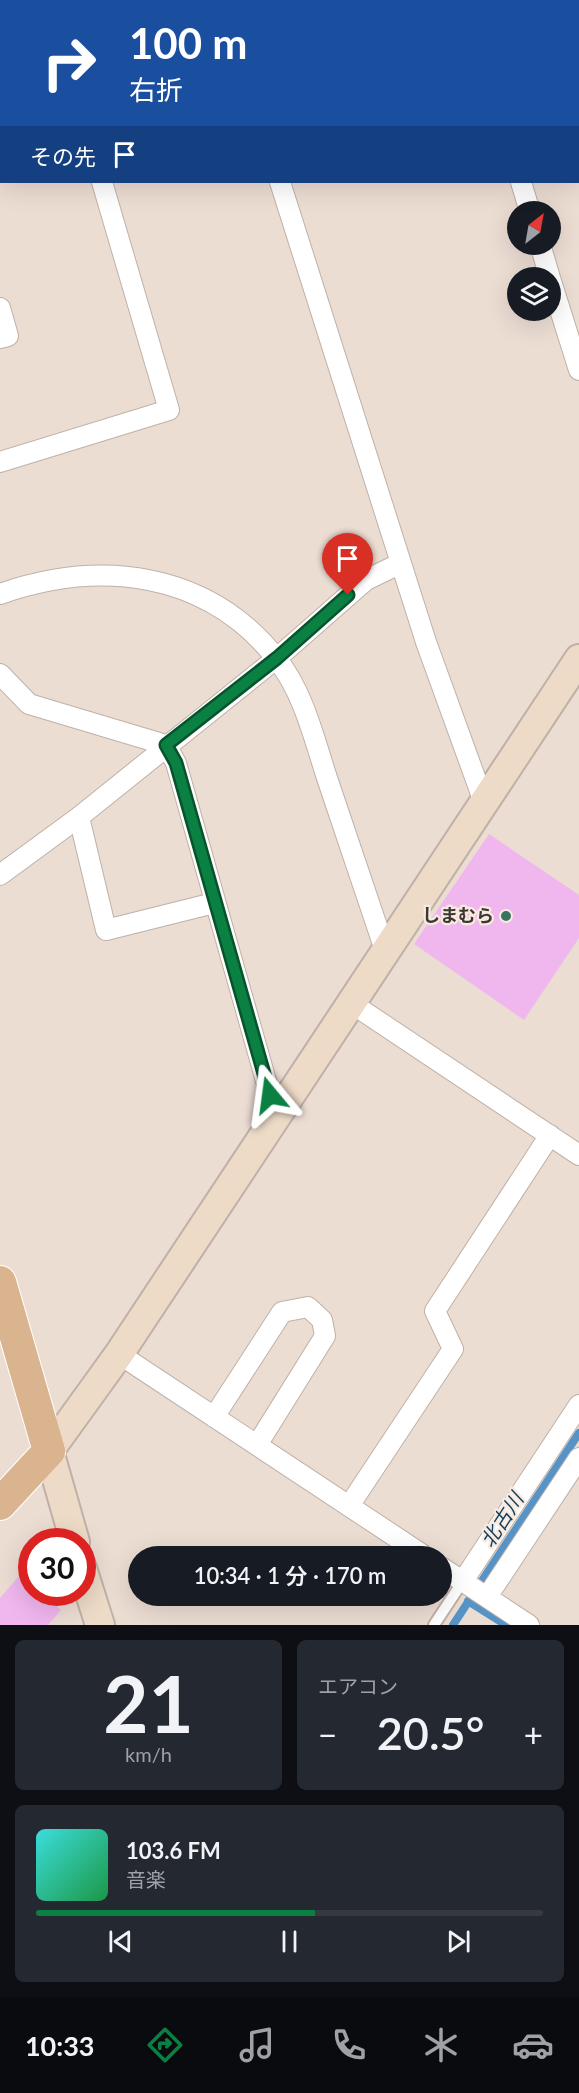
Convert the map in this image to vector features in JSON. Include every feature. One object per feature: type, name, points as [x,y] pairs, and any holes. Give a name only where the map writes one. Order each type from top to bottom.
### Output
[{"type":"main road","points":[[0,1282],[49,1451],[0,1504]]},
{"type":"street","points":[[0,462],[169,410],[102,183]]},
{"type":"street","points":[[280,183],[426,642],[484,802]]},
{"type":"street","points":[[521,183],[527,201]]},
{"type":"street","points":[[0,308],[8,336],[0,338]]},
{"type":"street","points":[[561,313],[579,370]]},
{"type":"street","points":[[0,875],[79,817],[277,658],[366,580],[401,563]]},
{"type":"street","points":[[0,594],[85,575],[140,576],[189,591],[233,616],[277,658],[303,705],[385,950]]},
{"type":"street","points":[[71,1528],[49,1451],[119,1354],[579,659]]},
{"type":"street","points":[[0,674],[30,704],[166,745],[176,763],[276,1116]]},
{"type":"street","points":[[79,817],[106,930],[214,903]]},
{"type":"street","points":[[351,1003],[579,1155]]},
{"type":"street","points":[[349,1506],[453,1348],[435,1311],[550,1135]]},
{"type":"street","points":[[214,1418],[282,1312],[308,1307],[322,1320],[325,1336],[257,1445]]},
{"type":"street","points":[[119,1354],[409,1546]]},
{"type":"street","points":[[464,1582],[579,1405]]},
{"type":"street","points":[[486,1597],[579,1458]]},
{"type":"street","points":[[452,1574],[529,1625]]},
{"type":"street","points":[[94,1606],[100,1625]]},
{"type":"lane","points":[[434,1625],[464,1582]]},
{"type":"building","name":"しまむら","points":[[489,834],[579,895],[579,938],[524,1020],[414,944]]},
{"type":"building","points":[[18,1577],[18,1606],[57,1606],[61,1610],[48,1625],[0,1625],[0,1598]]},
{"type":"waterway","name":"北古川","points":[[453,1625],[579,1433]]},
{"type":"waterway","points":[[468,1601],[506,1625]]},
{"type":"place","name":"しまむら","points":[[506,916]]},
{"type":"route","points":[[270,1095],[176,763],[166,745],[277,658],[348,595]]}]
